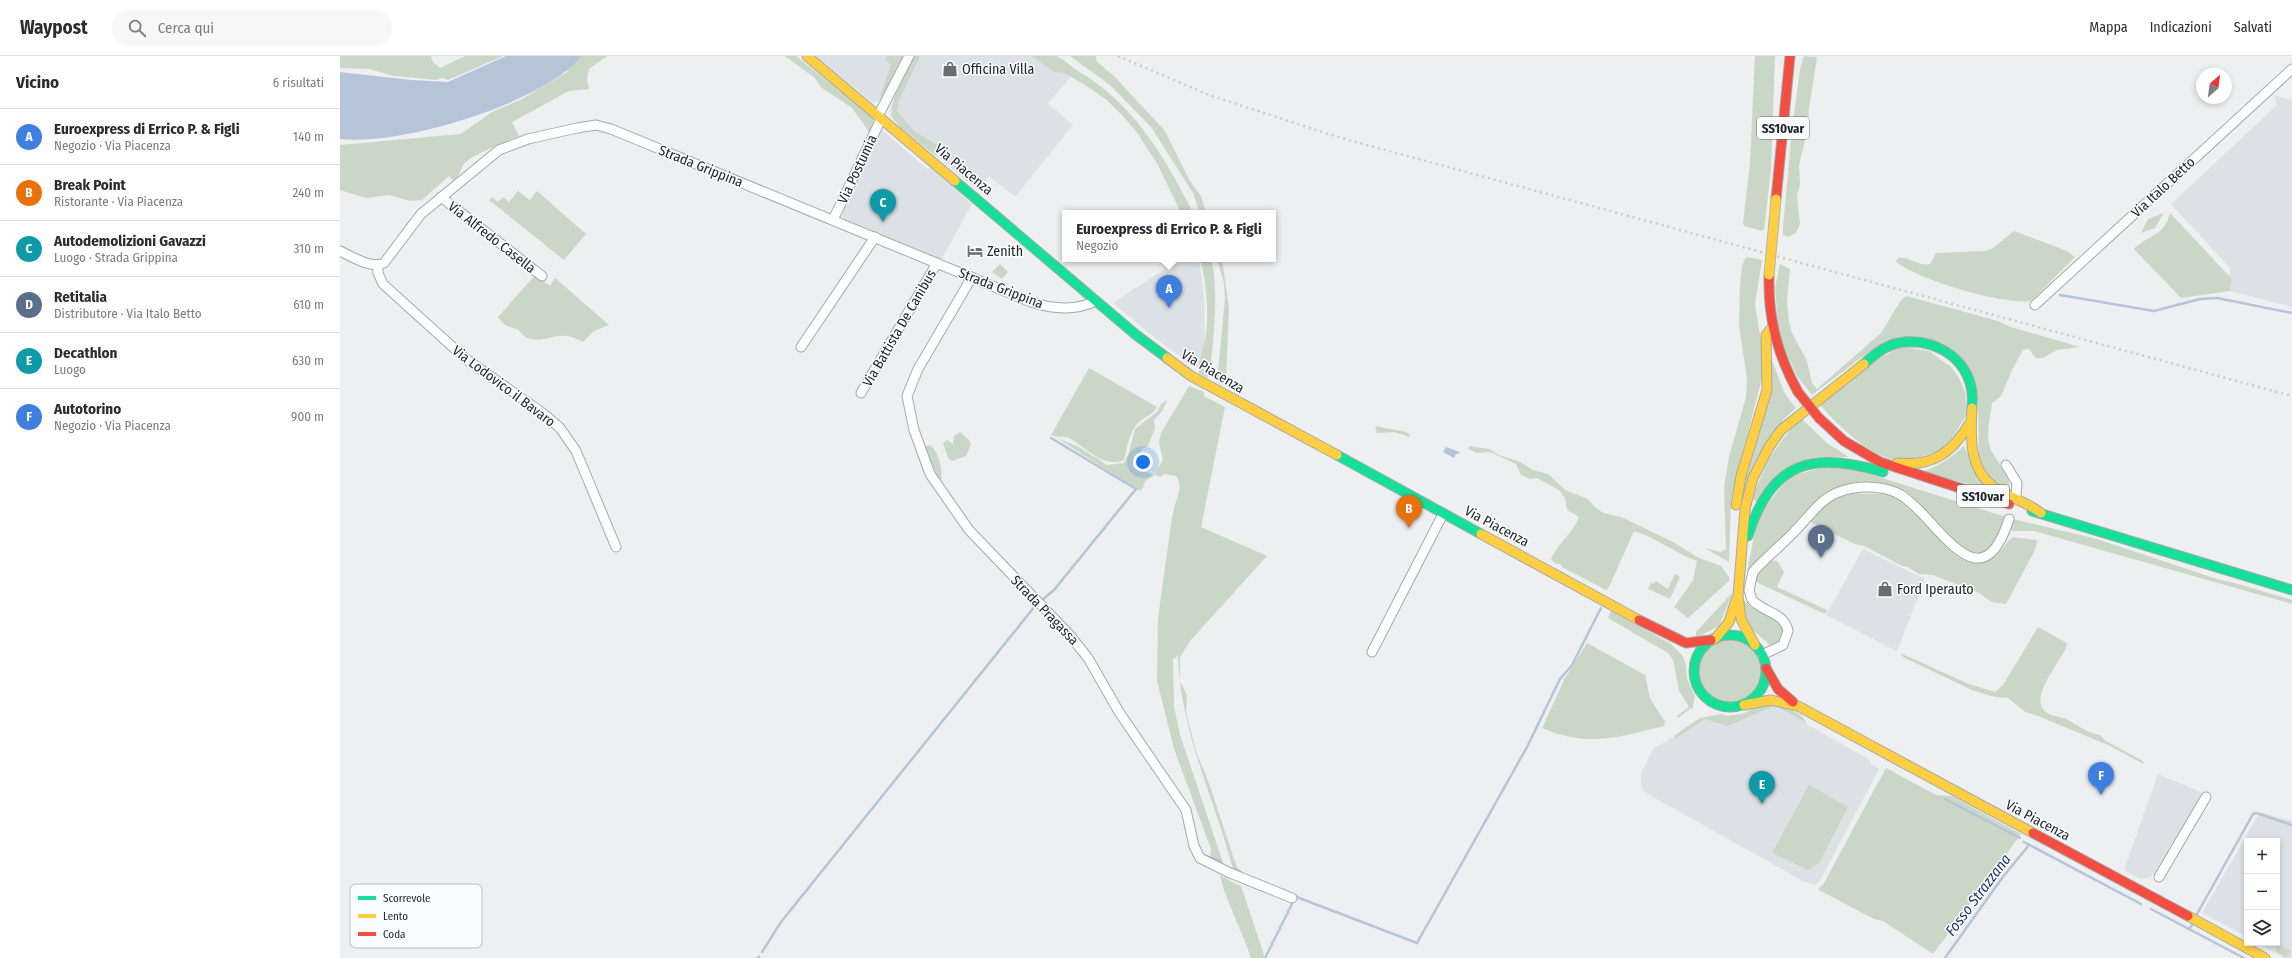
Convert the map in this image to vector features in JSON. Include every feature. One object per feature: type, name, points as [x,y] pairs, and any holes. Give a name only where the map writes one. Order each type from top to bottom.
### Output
[{"type":"main road","name":"Via Piacenza","points":[[807,56],[1158,353],[1190,376],[1659,631],[1686,643],[1713,639]]},
{"type":"main road","points":[[1780,56],[1780,77],[1787,85],[1794,73],[1796,56]]},
{"type":"main road","name":"SS10var","points":[[1790,56],[1769,275],[1768,305],[1771,329],[1777,349],[1798,392],[1819,418],[1844,441],[1880,462],[1925,478],[2292,590]]},
{"type":"main road","points":[[1771,329],[1766,335],[1769,372],[1766,391],[1737,490],[1735,564],[1742,622],[1762,654],[1766,667],[1778,689],[1798,706]]},
{"type":"main road","points":[[1798,706],[1775,699],[1766,699],[1729,708],[1712,703],[1699,691],[1694,673],[1698,654],[1729,622],[1738,588],[1744,510],[1748,492],[1758,464],[1770,444],[1795,418],[1878,352],[1893,345],[1916,342],[1929,344],[1945,352],[1956,360],[1971,385],[1973,396],[1970,444],[1973,457],[1982,475],[1998,491],[2010,498],[2033,505],[2041,513]]},
{"type":"main road","points":[[1844,441],[1855,443],[1894,462],[1920,464],[1930,462],[1951,449],[1972,418]]},
{"type":"main road","points":[[1740,564],[1750,528],[1761,500],[1776,482],[1797,467],[1830,460],[1857,464],[1912,480],[1925,478]]},
{"type":"main road","name":"Via Piacenza","points":[[1659,631],[1682,649],[1689,658],[1694,673]]},
{"type":"main road","points":[[1713,639],[1725,635],[1736,636],[1746,639],[1755,645]]},
{"type":"main road","points":[[1744,705],[1755,698],[1763,687],[1766,667]]},
{"type":"main road","name":"Via Piacenza","points":[[1798,706],[2265,958]]},
{"type":"street","name":"Via Postumia","points":[[833,220],[909,56]]},
{"type":"street","name":"Via Italo Betto","points":[[2035,305],[2292,69]]},
{"type":"street","name":"Strada Grippina","points":[[378,266],[384,263],[422,214],[499,150],[528,140],[596,125],[611,129],[1046,307],[1076,307],[1096,301]]},
{"type":"street","name":"Via Alfredo Casella","points":[[441,197],[542,276]]},
{"type":"street","points":[[801,347],[875,238]]},
{"type":"street","points":[[340,251],[378,266]]},
{"type":"street","name":"Via Battista De Canibus","points":[[861,393],[937,263]]},
{"type":"street","name":"Via Lodovico il Bavaro","points":[[378,266],[378,273],[383,284],[437,335],[483,373],[553,421],[566,435],[578,455],[616,547]]},
{"type":"street","name":"Strada Pragassa","points":[[972,277],[918,369],[907,396],[914,430],[930,474],[969,530],[1068,633],[1088,658],[1123,718],[1186,810],[1194,846],[1200,858],[1230,874],[1292,898]]},
{"type":"street","points":[[2006,464],[2017,483],[2016,497]]},
{"type":"street","points":[[1762,654],[1783,645],[1788,631],[1784,622],[1779,617],[1752,600],[1749,590],[1753,572],[1833,494],[1861,487],[1892,491],[1915,506],[1950,545],[1970,557],[1980,557],[1994,550],[2000,542],[2009,519]]},
{"type":"street","points":[[1372,652],[1443,514]]},
{"type":"street","points":[[2158,877],[2206,797]]},
{"type":"shaded area","points":[[816,56],[905,56],[881,100],[873,103]]},
{"type":"shaded area","points":[[915,56],[1039,56],[1072,75],[1048,104],[1073,125],[1015,197],[989,176],[977,190],[891,117],[890,108]]},
{"type":"shaded area","points":[[2274,95],[2292,101],[2292,307],[2229,291],[2230,268],[2171,204],[2277,105]]},
{"type":"shaded area","points":[[882,130],[927,169],[931,168],[972,204],[941,260],[844,219],[840,211],[877,132]]},
{"type":"shaded area","points":[[1175,262],[1199,262],[1204,298],[1205,347],[1201,370],[1164,345],[1113,303]]},
{"type":"shaded area","points":[[1863,549],[1925,579],[1897,651],[1826,615]]},
{"type":"shaded area","points":[[1772,703],[1803,717],[1808,725],[1867,758],[1872,765],[1879,769],[1821,879],[1815,885],[1803,881],[1648,794],[1643,790],[1641,783],[1641,773],[1654,747],[1666,742],[1699,719],[1742,714]]},
{"type":"shaded area","points":[[2158,774],[2203,793],[2157,871],[2150,877],[2140,879],[2124,870]]},
{"type":"shaded area","points":[[2260,812],[2292,821],[2292,958],[2285,958],[2263,946],[2280,946],[2280,838],[2245,838]]},
{"type":"shaded area","points":[[2244,840],[2244,935],[2202,913]]},
{"type":"green space","points":[[340,56],[431,56],[433,62],[440,68],[465,56],[503,56],[448,80],[442,78],[436,80],[394,76],[370,69],[340,68]]},
{"type":"green space","points":[[576,56],[607,56],[589,69],[587,79],[589,89],[569,91],[512,122],[519,136],[472,158],[463,165],[457,179],[452,180],[449,176],[422,200],[410,201],[390,195],[366,198],[340,190],[340,145],[461,134],[492,112],[522,99],[567,72]]},
{"type":"green space","points":[[785,56],[796,56],[868,113],[877,125],[871,135],[852,108],[822,88],[815,78]]},
{"type":"green space","points":[[887,56],[903,56],[883,97],[880,96],[891,65],[885,59]]},
{"type":"green space","points":[[914,56],[920,56],[899,101],[897,111],[914,131],[941,147],[936,156],[901,128],[891,116],[894,98]]},
{"type":"green space","points":[[1031,56],[1059,57],[1115,99],[1146,133],[1183,192],[1192,210],[1180,210],[1157,163],[1136,131],[1120,113],[1107,100],[1082,83],[1064,73],[1055,72]]},
{"type":"green space","points":[[1070,56],[1096,56],[1097,62],[1114,76],[1165,131],[1190,181],[1201,196],[1205,210],[1199,210],[1193,193],[1151,127],[1110,85]]},
{"type":"green space","points":[[1755,56],[1775,56],[1771,169],[1764,230],[1762,231],[1744,226],[1743,223],[1750,163]]},
{"type":"green space","points":[[1804,56],[1817,57],[1809,109],[1808,128],[1799,165],[1800,184],[1797,196],[1800,224],[1796,233],[1788,237],[1783,235],[1783,227],[1792,129],[1800,69]]},
{"type":"green space","points":[[518,191],[530,200],[537,191],[586,234],[564,260],[489,200],[492,197],[498,202],[503,197],[509,202]]},
{"type":"green space","points":[[2164,213],[2155,228],[2141,233],[2148,219]]},
{"type":"green space","points":[[2170,213],[2231,278],[2230,291],[2181,298],[2134,249],[2160,231],[2167,221]]},
{"type":"green space","points":[[2014,231],[2067,251],[2075,257],[2031,301],[2001,299],[1962,290],[1923,276],[1896,262],[1898,258],[1902,258],[1926,265],[1930,264],[1936,253],[1985,251],[1993,248]]},
{"type":"green space","points":[[1746,257],[1762,260],[1755,304],[1765,366],[1731,499],[1729,562],[1705,548],[1721,552],[1726,549],[1724,487],[1729,457],[1746,397],[1747,378],[1739,326],[1740,285],[1742,266]]},
{"type":"green space","points":[[1201,262],[1212,262],[1215,285],[1214,335],[1208,378],[1199,374],[1200,359],[1206,334],[1207,316]]},
{"type":"green space","points":[[1218,262],[1222,262],[1229,308],[1226,379],[1224,384],[1221,385],[1217,381],[1225,299],[1224,283]]},
{"type":"green space","points":[[1000,264],[1008,272],[1002,279],[992,272]]},
{"type":"green space","points":[[1780,264],[1790,269],[1787,301],[1789,322],[1792,333],[1807,361],[1812,383],[1817,389],[1881,333],[1900,302],[1906,296],[1998,321],[2011,327],[2080,347],[2057,350],[2043,358],[2036,358],[2029,349],[2023,350],[2012,370],[2001,396],[1992,403],[1988,427],[1989,445],[2007,476],[2010,493],[1990,479],[1979,458],[1978,398],[1943,343],[1862,357],[1812,395],[1797,376],[1779,337],[1775,288]]},
{"type":"green space","points":[[535,275],[550,286],[555,278],[609,325],[594,331],[583,342],[566,336],[535,340],[527,337],[518,330],[509,327],[498,317]]},
{"type":"green space","points":[[1903,347],[1929,351],[1951,367],[1959,378],[1965,392],[1967,414],[1945,450],[1910,460],[1900,461],[1889,459],[1867,447],[1846,431],[1820,405],[1877,359]]},
{"type":"green space","points":[[1771,358],[1785,394],[1796,408],[1783,420],[1740,498]]},
{"type":"green space","points":[[1089,368],[1157,407],[1132,431],[1124,460],[1109,462],[1095,456],[1069,438],[1051,435]]},
{"type":"green space","points":[[1189,386],[1204,392],[1204,396],[1225,407],[1201,527],[1267,556],[1190,641],[1180,657],[1180,681],[1187,695],[1186,712],[1196,751],[1210,786],[1235,862],[1238,869],[1244,875],[1233,869],[1199,764],[1185,711],[1180,683],[1178,656],[1173,659],[1174,706],[1180,735],[1225,868],[1210,862],[1211,849],[1174,749],[1157,681],[1158,618],[1172,517],[1180,487],[1178,479],[1176,476],[1164,474],[1160,477],[1156,475],[1145,481],[1143,488],[1140,491],[1057,438],[1079,447],[1107,465],[1124,463],[1129,452],[1135,429],[1157,412],[1161,404],[1167,400],[1163,410],[1154,420],[1155,428],[1148,446],[1143,448],[1133,464],[1133,467],[1154,475],[1163,460],[1159,443],[1161,433]]},
{"type":"green space","points":[[1801,418],[1827,443],[1849,457],[1815,457],[1756,502],[1753,498],[1767,464],[1778,446]]},
{"type":"green space","points":[[1375,426],[1406,432],[1410,437],[1394,432],[1377,433]]},
{"type":"green space","points":[[960,432],[969,440],[971,444],[966,456],[952,461],[948,458],[943,443],[947,440],[953,444],[954,436]]},
{"type":"green space","points":[[930,445],[939,461],[941,480],[938,477],[925,449],[925,446]]},
{"type":"green space","points":[[1470,446],[1489,449],[1499,455],[1518,461],[1533,470],[1548,474],[1565,490],[1588,499],[1603,513],[1621,517],[1673,542],[1699,558],[1721,566],[1729,577],[1729,581],[1688,618],[1674,607],[1693,580],[1697,561],[1634,531],[1609,587],[1606,590],[1602,588],[1562,567],[1561,564],[1556,564],[1551,559],[1579,517],[1567,510],[1565,498],[1559,490],[1537,478],[1530,479],[1521,475],[1516,464],[1510,461],[1490,452],[1477,453],[1468,449]]},
{"type":"green space","points":[[1964,446],[1984,488],[1922,472],[1944,461]]},
{"type":"green space","points":[[1829,466],[1860,471],[2006,517],[1999,535],[1993,545],[1983,552],[1972,552],[1959,545],[1947,535],[1906,493],[1887,487],[1847,485],[1833,491],[1815,505],[1747,572],[1758,516],[1790,476]]},
{"type":"green space","points":[[1852,493],[1883,494],[1900,499],[1910,506],[1941,541],[1963,560],[1975,563],[1989,560],[1993,558],[2013,537],[2037,540],[2036,548],[2006,604],[1992,602],[1979,593],[1933,575],[1919,574],[1908,567],[1902,566],[1864,546],[1855,544],[1810,521],[1829,501]]},
{"type":"green space","points":[[2013,519],[2097,539],[2217,579],[2292,600],[2292,604],[2034,531],[2013,531],[2009,528]]},
{"type":"green space","points":[[1771,560],[1778,562],[1784,572],[1777,587],[1827,610],[1825,614],[1756,582],[1756,573]]},
{"type":"green space","points":[[1675,574],[1680,577],[1670,599],[1648,589],[1651,583],[1654,584],[1656,581],[1668,589]]},
{"type":"green space","points":[[1733,592],[1719,626],[1696,638],[1696,632]]},
{"type":"green space","points":[[1743,599],[1753,609],[1772,617],[1782,626],[1784,632],[1779,643],[1770,645],[1748,626]]},
{"type":"green space","points":[[1611,611],[1671,644],[1682,655],[1686,664],[1687,679],[1695,697],[1692,710],[1691,708],[1678,718],[1677,716],[1689,707],[1679,691],[1673,660],[1668,653],[1608,618]]},
{"type":"green space","points":[[2038,627],[2067,643],[2065,650],[2043,688],[2041,705],[2046,712],[2066,719],[2087,731],[2100,735],[2106,741],[2143,761],[2144,764],[2108,745],[2025,712],[2008,698],[1995,697],[1972,690],[1903,657],[1900,653],[1969,684],[1995,692],[2003,685]]},
{"type":"green space","points":[[1730,639],[1743,642],[1753,649],[1760,659],[1763,672],[1760,685],[1753,695],[1743,702],[1730,705],[1717,702],[1707,695],[1700,685],[1697,672],[1700,659],[1707,649],[1717,642]]},
{"type":"green space","points":[[1587,643],[1645,675],[1650,698],[1665,722],[1664,726],[1603,739],[1574,738],[1542,728],[1565,678]]},
{"type":"green space","points":[[1759,706],[1773,706],[1786,708],[1792,710],[1803,717],[1807,723],[1778,707],[1772,707],[1727,726],[1705,719],[1675,739],[1675,735],[1700,718],[1721,714],[1728,716],[1742,714]]},
{"type":"green space","points":[[1886,768],[1936,795],[1952,796],[2021,834],[1933,954],[1883,921],[1874,919],[1819,890]]},
{"type":"green space","points":[[1809,785],[1848,807],[1819,863],[1808,870],[1772,853]]},
{"type":"green space","points":[[1220,876],[1241,886],[1265,958],[1251,958]]},
{"type":"green space","points":[[2280,945],[2291,951],[2286,958],[2277,952],[2276,946]]},
{"type":"water","points":[[506,56],[582,56],[565,72],[541,87],[486,112],[424,131],[365,139],[340,139],[340,72],[411,80],[448,82]]},
{"type":"water","points":[[1446,447],[1460,452],[1456,454],[1454,458],[1443,452]]},
{"type":"waterway","points":[[2060,295],[2154,311],[2200,299],[2217,298],[2292,313]]},
{"type":"waterway","points":[[1041,601],[1054,590],[1136,489],[1051,438]]},
{"type":"waterway","points":[[762,952],[781,922],[1035,606]]},
{"type":"waterway","points":[[1294,896],[1417,943],[1527,747],[1560,679],[1572,665],[1601,608]]},
{"type":"waterway","points":[[1945,799],[2020,838]]},
{"type":"waterway","points":[[2197,914],[2253,814],[2256,813],[2292,825]]},
{"type":"waterway","points":[[2024,842],[2141,904]]},
{"type":"waterway","name":"Fosso Strazzana","points":[[1945,958],[2002,878],[2029,845]]},
{"type":"waterway","points":[[1203,855],[1220,861]]},
{"type":"waterway","points":[[1235,868],[1245,875]]},
{"type":"waterway","points":[[1265,958],[1293,902]]},
{"type":"waterway","points":[[2151,909],[2189,929],[2192,925]]},
{"type":"waterway","points":[[2189,929],[2244,958]]},
{"type":"railway","points":[[1118,56],[1209,95],[1341,138],[2292,396]]},
{"type":"traffic: fast","points":[[955,181],[1135,334],[1167,358]]},
{"type":"traffic: fast","points":[[1864,364],[1875,354],[1894,344],[1919,342],[1931,345],[1952,356],[1961,365],[1970,383],[1972,408]]},
{"type":"traffic: fast","points":[[1337,455],[1481,534]]},
{"type":"traffic: fast","points":[[1748,536],[1758,511],[1769,491],[1782,477],[1798,468],[1816,463],[1836,463],[1883,472]]},
{"type":"traffic: fast","points":[[2032,511],[2292,590]]},
{"type":"traffic: fast","points":[[1730,635],[1744,638],[1756,645],[1763,657],[1766,671],[1763,685],[1756,697],[1744,704],[1730,707],[1716,704],[1704,697],[1697,685],[1694,671],[1697,657],[1704,645],[1716,638],[1730,635]]},
{"type":"traffic: slow","points":[[807,56],[955,181]]},
{"type":"traffic: slow","points":[[1769,275],[1776,199]]},
{"type":"traffic: slow","points":[[1736,505],[1741,476],[1767,390],[1766,335],[1771,329]]},
{"type":"traffic: slow","points":[[1167,358],[1191,376],[1337,455]]},
{"type":"traffic: slow","points":[[1755,645],[1741,619],[1738,596],[1745,509],[1753,478],[1769,447],[1781,430],[1864,364]]},
{"type":"traffic: slow","points":[[1972,408],[1972,443],[1977,465],[1982,475],[1990,484],[2000,491],[2031,506],[2041,513]]},
{"type":"traffic: slow","points":[[1897,463],[1910,464],[1922,462],[1932,460],[1941,455],[1957,441],[1971,421]]},
{"type":"traffic: slow","points":[[1481,534],[1639,620]]},
{"type":"traffic: slow","points":[[1715,639],[1729,622],[1736,600]]},
{"type":"traffic: slow","points":[[1744,705],[1771,700],[1798,706],[2033,833]]},
{"type":"traffic: slow","points":[[2188,916],[2265,958]]},
{"type":"traffic: jam","points":[[1776,199],[1790,56]]},
{"type":"traffic: jam","points":[[1769,275],[1770,306],[1775,335],[1784,364],[1798,392]]},
{"type":"traffic: jam","points":[[1798,392],[1819,418]]},
{"type":"traffic: jam","points":[[1819,418],[1844,441],[1880,462],[2009,504]]},
{"type":"traffic: jam","points":[[1639,620],[1686,643],[1711,640]]},
{"type":"traffic: jam","points":[[1766,668],[1778,689],[1793,702]]},
{"type":"traffic: jam","points":[[2033,833],[2188,916]]},
{"type":"place","name":"Officina Villa","points":[[950,69]]},
{"type":"place","name":"Autodemolizioni Gavazzi","points":[[883,222]]},
{"type":"place","name":"Zenith","points":[[975,251]]},
{"type":"place","name":"Euroexpress di Errico P. & Figli","points":[[1169,308]]},
{"type":"place","name":"Break Point","points":[[1409,528]]},
{"type":"place","name":"Retitalia","points":[[1821,558]]},
{"type":"place","name":"Ford Iperauto","points":[[1885,589]]},
{"type":"place","name":"Autotorino","points":[[2101,795]]},
{"type":"place","name":"Decathlon","points":[[1762,804]]}]
